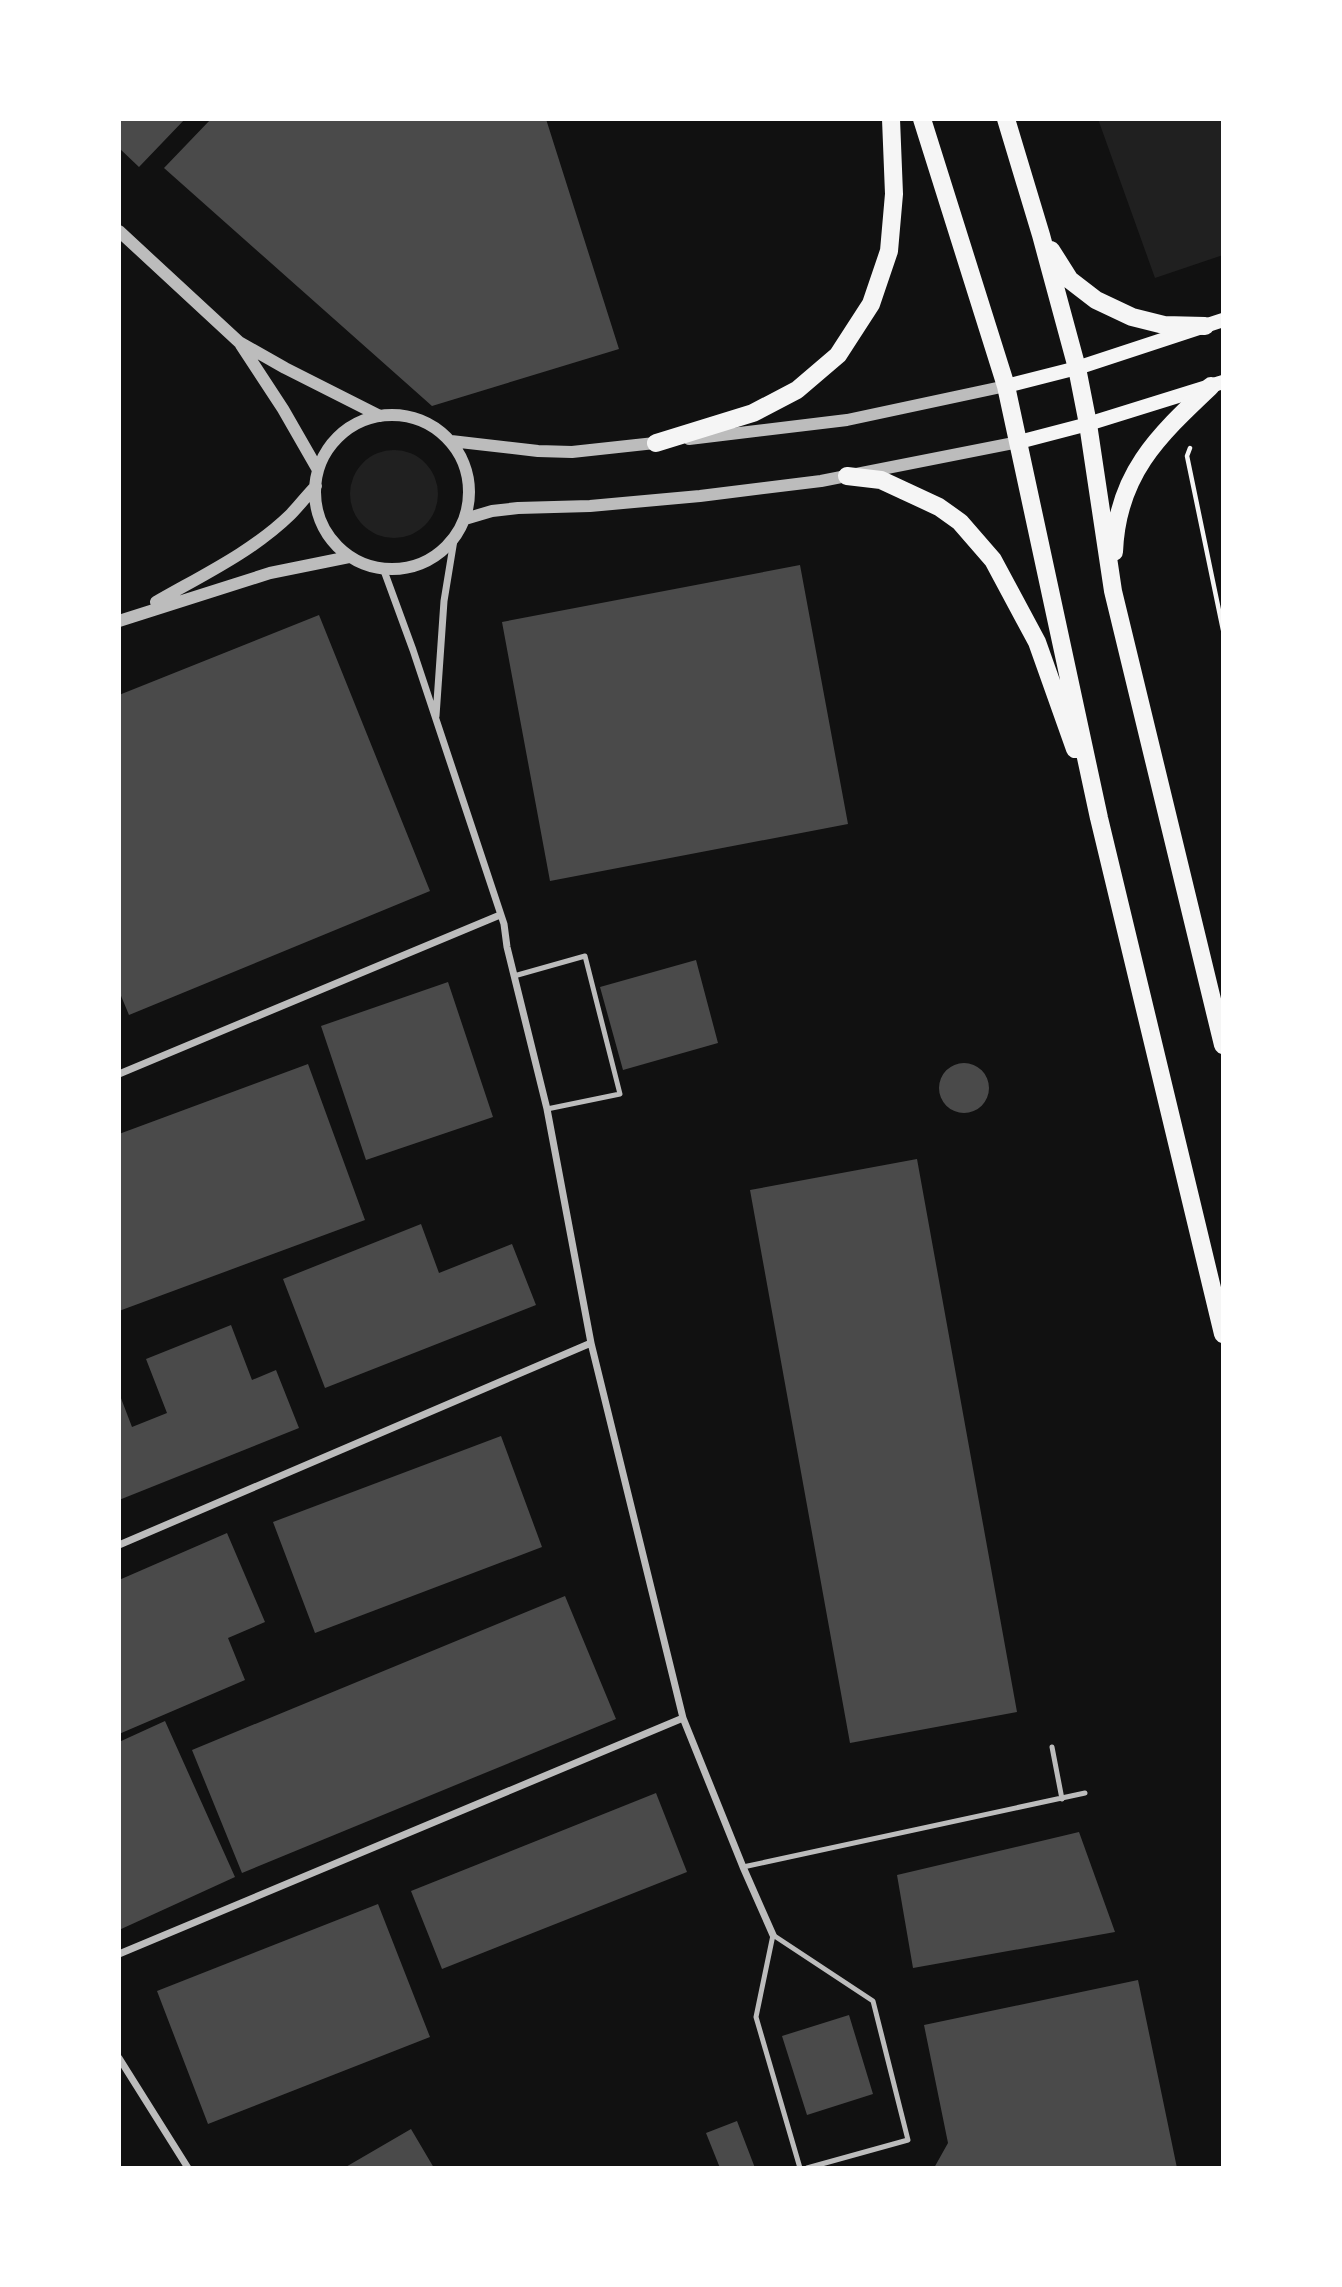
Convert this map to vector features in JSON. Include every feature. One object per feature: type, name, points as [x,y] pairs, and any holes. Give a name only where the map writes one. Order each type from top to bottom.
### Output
[{"type":"main road","points":[[656,443],[753,413],[797,390],[838,355],[871,304],[889,251],[894,194],[891,119]]},
{"type":"main road","points":[[922,119],[1006,386],[1099,818],[1223,1334]]},
{"type":"main road","points":[[1006,119],[1077,368],[1113,591],[1223,1045]]},
{"type":"main road","points":[[1041,235],[1070,280],[1096,300],[1132,317],[1164,325],[1205,326]]},
{"type":"main road","points":[[1006,386],[1077,368],[1223,320]]},
{"type":"main road","points":[[1019,442],[1088,424],[1217,384]]},
{"type":"main road","points":[[1113,591],[1115,533],[1125,496],[1142,459],[1168,427],[1217,384]]},
{"type":"main road","points":[[847,476],[881,480],[939,507],[960,522],[993,560],[1037,642],[1099,818]]},
{"type":"street","points":[[119,231],[239,342],[380,416]]},
{"type":"street","points":[[239,342],[284,409],[318,470]]},
{"type":"street","points":[[451,441],[572,452],[846,420],[1006,386]]},
{"type":"street","points":[[380,416],[406,416],[431,425],[451,441],[462,459],[469,479],[470,499],[465,519],[454,540],[438,556],[417,566],[394,570],[372,567],[349,557],[332,542],[321,523],[316,486],[318,470],[327,451],[342,434],[359,423],[380,416]]},
{"type":"street","points":[[465,519],[492,511],[518,508],[590,506],[700,496],[847,476],[1019,442]]},
{"type":"street","points":[[136,614],[237,555],[267,534],[290,515],[316,486]]},
{"type":"street","points":[[435,720],[444,601],[454,540]]},
{"type":"street","points":[[119,621],[270,573],[349,557]]},
{"type":"street","points":[[383,568],[504,924],[513,976],[547,1109],[591,1343],[683,1718],[743,1867],[774,1935]]},
{"type":"street","points":[[119,1074],[500,915]]},
{"type":"street","points":[[119,1545],[591,1343]]},
{"type":"street","points":[[119,1954],[683,1718]]},
{"type":"street","points":[[119,2058],[188,2168]]},
{"type":"lane","points":[[513,976],[585,956],[621,1094],[547,1109]]},
{"type":"lane","points":[[1052,1747],[1062,1798]]},
{"type":"lane","points":[[743,1867],[1085,1793]]},
{"type":"lane","points":[[800,2168],[756,2017],[774,1935],[873,2001],[908,2140],[807,2168]]},
{"type":"path","points":[[1193,440],[1187,456],[1223,630]]},
{"type":"shaded area","points":[[1098,119],[1223,119],[1223,255],[1155,278]]},
{"type":"shaded area","points":[[394,450],[411,454],[425,463],[434,477],[438,494],[434,511],[425,525],[411,534],[394,538],[377,534],[363,525],[354,511],[350,494],[354,477],[363,463],[377,454]]},
{"type":"building","points":[[119,119],[185,119],[139,167],[119,148]]},
{"type":"building","points":[[211,119],[546,119],[619,349],[432,406],[164,168]]},
{"type":"building","points":[[800,565],[848,824],[550,881],[502,622]]},
{"type":"building","points":[[319,615],[430,891],[129,1015],[119,991],[119,695]]},
{"type":"building","points":[[696,960],[718,1043],[623,1070],[600,987]]},
{"type":"building","points":[[448,982],[493,1117],[366,1160],[321,1026]]},
{"type":"building","points":[[964,1063],[982,1070],[989,1088],[982,1106],[964,1113],[946,1106],[939,1088],[946,1070]]},
{"type":"building","points":[[308,1064],[365,1220],[119,1311],[119,1134]]},
{"type":"building","points":[[917,1159],[1017,1712],[850,1743],[750,1190]]},
{"type":"building","points":[[421,1224],[439,1273],[512,1244],[536,1305],[325,1388],[283,1279]]},
{"type":"building","points":[[231,1325],[252,1380],[276,1370],[299,1428],[119,1500],[119,1393],[132,1427],[167,1413],[146,1359]]},
{"type":"building","points":[[501,1436],[542,1547],[315,1633],[273,1522]]},
{"type":"building","points":[[227,1533],[265,1622],[228,1638],[245,1680],[119,1734],[119,1580]]},
{"type":"building","points":[[565,1596],[616,1719],[242,1873],[192,1750]]},
{"type":"building","points":[[165,1721],[235,1877],[119,1930],[119,1742]]},
{"type":"building","points":[[656,1793],[687,1872],[442,1969],[411,1891]]},
{"type":"building","points":[[1079,1832],[1115,1932],[913,1968],[897,1875]]},
{"type":"building","points":[[378,1904],[430,2037],[208,2124],[157,1991]]},
{"type":"building","points":[[1138,1980],[1177,2168],[934,2168],[948,2143],[924,2025]]},
{"type":"building","points":[[849,2015],[873,2094],[807,2115],[782,2036]]},
{"type":"building","points":[[737,2121],[755,2168],[720,2168],[706,2133]]},
{"type":"building","points":[[411,2129],[434,2168],[344,2168]]}]
